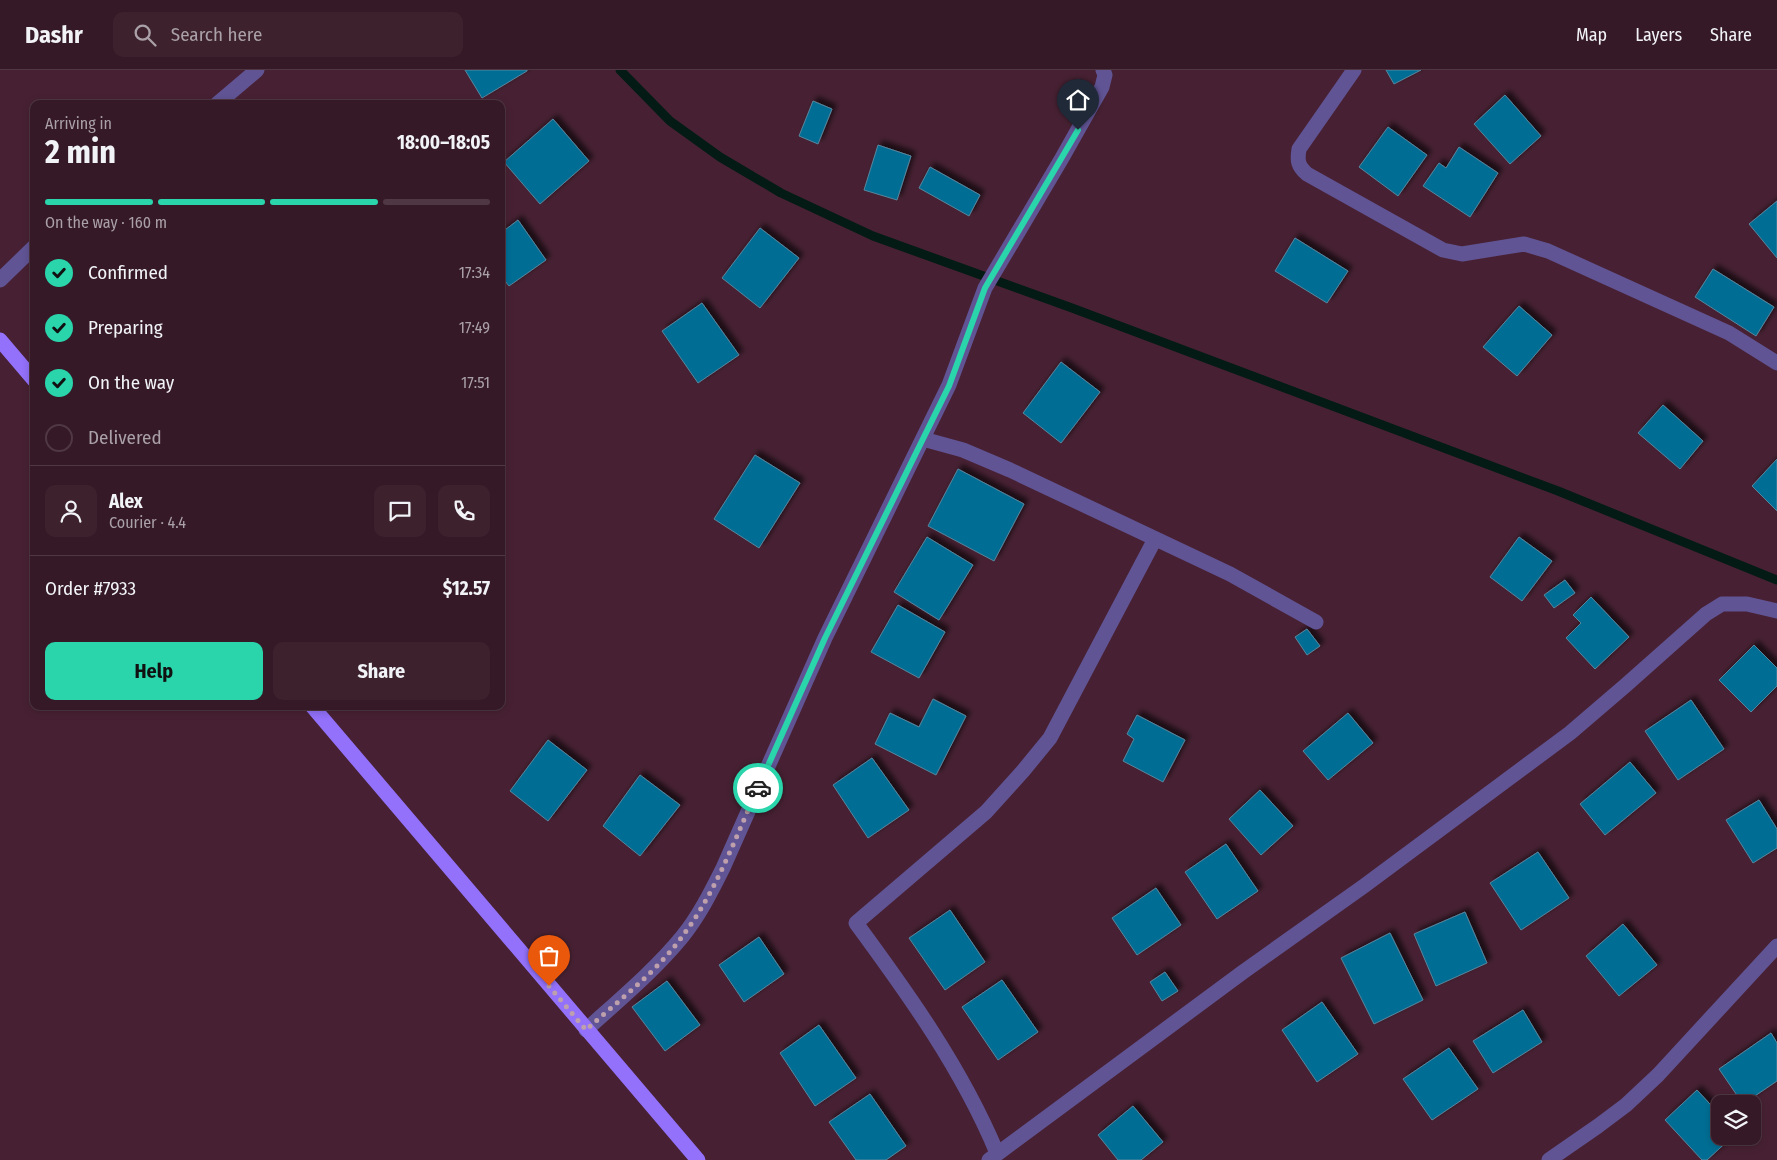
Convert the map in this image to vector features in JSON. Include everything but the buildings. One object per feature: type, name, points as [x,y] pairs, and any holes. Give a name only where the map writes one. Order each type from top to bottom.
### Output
[{"type":"main road","points":[[0,340],[30,375]]},
{"type":"main road","points":[[315,710],[698,1160]]},
{"type":"street","points":[[222,100],[258,70]]},
{"type":"street","points":[[586,1030],[656,966],[683,936],[706,903],[825,638],[949,386],[985,288],[1102,87],[1105,75],[1103,70]]},
{"type":"street","points":[[1354,70],[1299,149],[1297,158],[1299,168],[1307,174],[1443,250],[1462,254],[1524,244],[1548,251],[1730,333],[1777,363]]},
{"type":"street","points":[[0,280],[30,252]]},
{"type":"street","points":[[922,439],[962,450],[1010,470],[1230,574],[1316,622]]},
{"type":"street","points":[[1155,539],[1050,738],[1024,771],[986,812],[856,923],[895,976],[930,1029],[984,1121],[993,1156],[1570,733],[1706,614],[1722,604],[1747,604],[1777,611]]},
{"type":"street","points":[[1549,1160],[1626,1105],[1658,1075],[1777,946]]},
{"type":"waterway","points":[[620,70],[670,121],[720,157],[781,193],[873,236],[1072,308],[1558,491],[1777,580]]},
{"type":"way so far","points":[[549,986],[586,1030],[656,966],[683,936],[706,903],[758,788]]},
{"type":"route","points":[[758,788],[825,638],[949,386],[985,288],[1078,130]]}]
